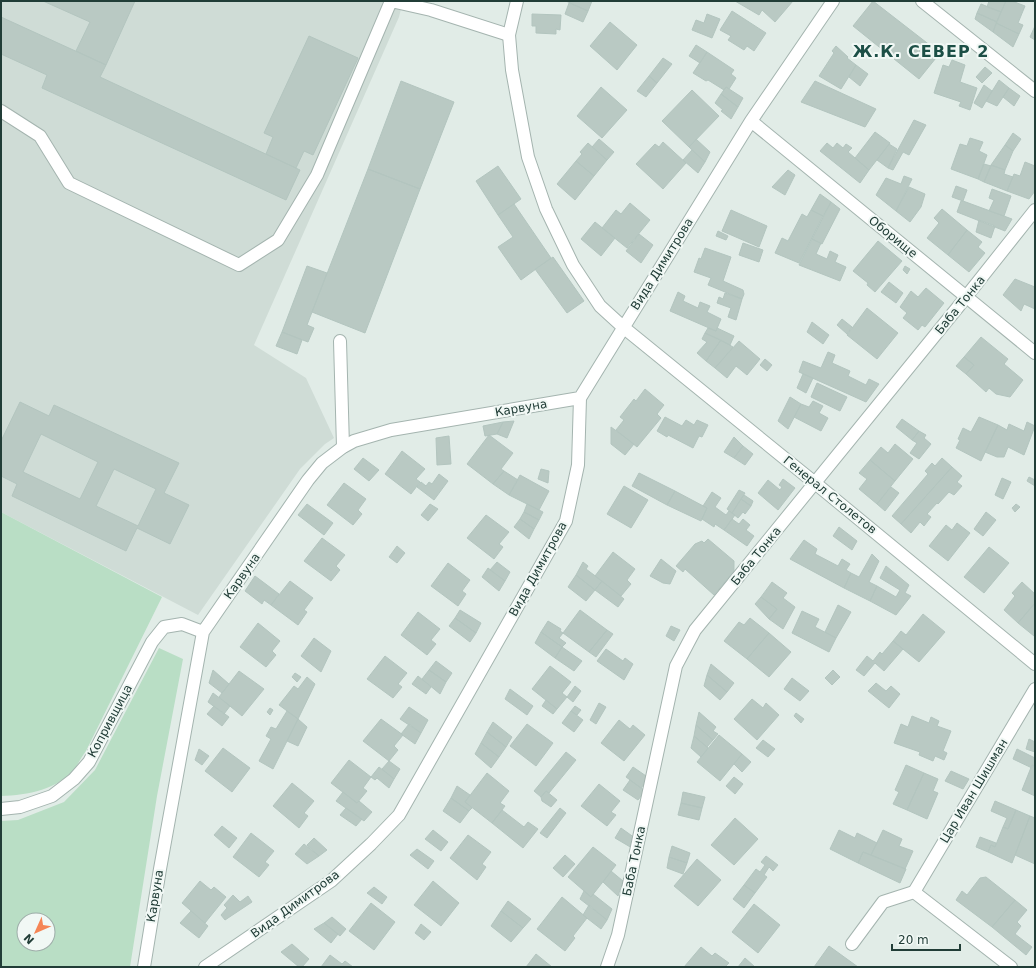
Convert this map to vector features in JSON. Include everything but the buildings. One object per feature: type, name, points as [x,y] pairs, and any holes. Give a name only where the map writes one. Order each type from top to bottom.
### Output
[{"type":"street","name":"Генерал Столетов","points":[[517,1],[509,35],[513,77],[528,157],[546,209],[577,271],[600,306],[623,327],[816,483],[1035,664]]},
{"type":"street","name":"Вида Димитрова","points":[[205,967],[331,881],[371,844],[399,814],[566,521],[578,465],[580,398],[750,121],[833,1]]},
{"type":"street","points":[[922,1],[1035,91]]},
{"type":"street","points":[[1,111],[40,136],[69,183],[239,265],[278,240],[317,175],[391,2],[430,10],[509,35]]},
{"type":"street","name":"Оборище","points":[[750,121],[1035,353]]},
{"type":"street","name":"Баба Тонка","points":[[607,967],[618,935],[676,666],[695,630],[816,483],[1035,210]]},
{"type":"street","points":[[340,341],[343,447]]},
{"type":"street","name":"Карвуна","points":[[144,967],[160,869],[203,632],[308,480],[322,463],[343,447],[354,441],[391,430],[580,398]]},
{"type":"street","name":"Копривщица","points":[[1,809],[20,807],[52,796],[74,779],[89,762],[152,642],[164,627],[182,624],[203,632]]},
{"type":"street","name":"Цар Иван Шишман","points":[[914,892],[1035,689]]},
{"type":"street","points":[[852,944],[883,902],[914,892],[1011,967]]},
{"type":"shaded area","points":[[1,1],[403,1],[399,17],[254,345],[306,378],[334,438],[325,444],[300,469],[198,615],[1,512]]},
{"type":"green space","points":[[1,512],[162,597],[86,751],[76,767],[69,775],[42,790],[1,796]]},
{"type":"green space","points":[[159,648],[183,659],[157,796],[130,967],[1,967],[1,821],[18,820],[64,802],[95,770]]},
{"type":"district","name":"Ж.К. СЕВЕР 2","points":[[921,51]]}]
